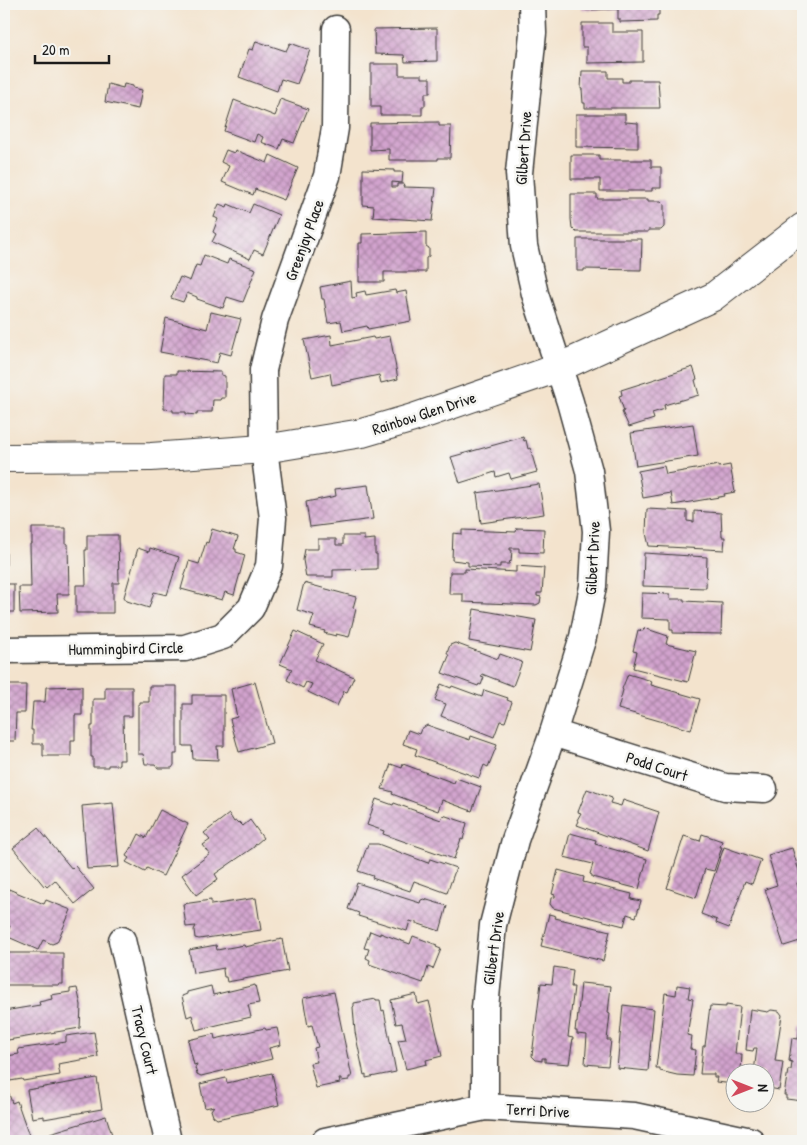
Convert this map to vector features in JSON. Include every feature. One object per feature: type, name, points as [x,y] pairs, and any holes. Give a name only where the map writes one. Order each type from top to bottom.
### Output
[{"type":"street","name":"Gilbert Drive","points":[[485,1107],[485,1008],[493,925],[515,840],[553,733],[583,637],[593,586],[596,531],[589,471],[570,402],[535,294],[524,246],[519,173],[533,33],[532,4]]},
{"type":"street","name":"Greenjay Place","points":[[264,449],[263,370],[275,320],[327,176],[335,128],[336,29]]},
{"type":"street","name":"Rainbow Glen Drive","points":[[4,458],[151,457],[264,449],[362,433],[413,418],[558,368],[713,297],[803,228]]},
{"type":"street","name":"Hummingbird Circle","points":[[4,650],[185,648],[223,636],[251,608],[269,566],[273,518],[264,449]]},
{"type":"street","name":"Podd Court","points":[[553,733],[725,788],[764,789]]},
{"type":"street","name":"Tracy Court","points":[[122,940],[168,1141]]},
{"type":"street","name":"Terri Drive","points":[[325,1141],[485,1107],[634,1116],[751,1141]]},
{"type":"building","points":[[582,4],[659,4],[659,15],[657,15],[657,21],[620,22],[620,19],[618,19],[618,9],[586,10],[582,9]]},
{"type":"building","points":[[582,23],[612,23],[612,32],[643,32],[643,62],[587,63],[587,47],[582,47]]},
{"type":"building","points":[[437,28],[437,61],[405,62],[404,55],[375,54],[374,29]]},
{"type":"building","points":[[256,41],[286,51],[290,43],[310,50],[297,84],[281,79],[277,91],[239,77],[249,49],[253,50]]},
{"type":"building","points":[[371,64],[399,64],[399,75],[422,75],[422,78],[430,78],[430,93],[425,93],[425,106],[422,106],[422,115],[380,115],[380,107],[371,107]]},
{"type":"building","points":[[582,71],[608,71],[608,78],[622,78],[622,82],[629,82],[629,80],[658,80],[660,108],[585,108],[581,89]]},
{"type":"building","points":[[108,84],[123,88],[124,84],[142,90],[138,109],[105,102]]},
{"type":"building","points":[[280,99],[308,109],[294,143],[283,139],[279,149],[261,142],[263,137],[257,134],[254,142],[224,131],[234,100],[275,116]]},
{"type":"building","points":[[576,114],[625,114],[625,122],[638,123],[638,148],[576,147]]},
{"type":"building","points":[[439,122],[439,126],[451,126],[450,158],[438,158],[438,160],[389,160],[389,149],[370,150],[370,123]]},
{"type":"building","points":[[226,150],[234,153],[235,150],[267,163],[270,155],[298,168],[284,200],[255,189],[253,195],[222,182],[229,166],[221,162]]},
{"type":"building","points":[[571,155],[599,155],[599,160],[651,160],[651,167],[661,167],[661,188],[652,188],[652,191],[600,191],[600,179],[571,179]]},
{"type":"building","points":[[363,169],[403,172],[402,183],[392,182],[392,187],[397,187],[397,184],[404,184],[403,187],[436,188],[432,221],[373,217],[374,206],[363,205]]},
{"type":"building","points":[[571,194],[597,194],[597,199],[648,199],[648,201],[661,201],[664,204],[664,227],[661,230],[648,230],[648,232],[576,232],[572,228]]},
{"type":"building","points":[[219,204],[227,207],[228,204],[249,213],[253,204],[279,215],[263,254],[254,250],[250,259],[212,242],[216,234],[213,232],[218,219],[214,217]]},
{"type":"building","points":[[426,232],[426,246],[429,248],[429,256],[426,258],[426,272],[384,272],[384,282],[359,282],[359,243],[362,243],[362,234]]},
{"type":"building","points":[[577,239],[642,239],[641,270],[584,269],[584,271],[577,271]]},
{"type":"building","points":[[204,255],[227,264],[229,259],[256,269],[243,302],[227,297],[223,308],[197,299],[197,297],[187,293],[183,302],[171,298],[180,277],[190,281],[196,265],[200,266]]},
{"type":"building","points":[[351,281],[352,298],[357,297],[356,293],[365,291],[366,295],[395,290],[396,293],[406,291],[411,321],[368,329],[367,326],[343,331],[341,321],[328,323],[320,287]]},
{"type":"building","points":[[211,312],[241,319],[231,355],[220,352],[217,363],[160,352],[166,318],[207,329]]},
{"type":"building","points":[[331,335],[332,345],[373,337],[374,339],[390,336],[398,379],[381,383],[379,375],[332,385],[330,373],[312,377],[304,340]]},
{"type":"building","points":[[693,367],[699,395],[664,405],[665,409],[652,413],[654,419],[629,427],[622,412],[624,411],[619,396],[622,395],[621,390]]},
{"type":"building","points":[[177,371],[221,372],[221,375],[225,376],[225,398],[213,400],[212,412],[197,412],[197,415],[164,409],[165,374],[177,374]]},
{"type":"building","points":[[693,424],[698,456],[636,466],[631,433]]},
{"type":"building","points":[[523,437],[524,441],[526,440],[528,449],[530,448],[537,472],[511,479],[509,473],[496,477],[495,472],[460,483],[451,457]]},
{"type":"building","points":[[719,465],[719,467],[730,465],[735,492],[724,494],[725,496],[673,505],[671,493],[643,498],[638,471],[664,466],[666,474]]},
{"type":"building","points":[[539,484],[544,514],[481,523],[477,493]]},
{"type":"building","points":[[368,485],[373,519],[310,527],[306,502],[336,496],[335,489]]},
{"type":"building","points":[[647,509],[687,511],[687,521],[694,522],[694,511],[721,513],[722,537],[725,537],[724,550],[649,546],[646,533]]},
{"type":"building","points":[[32,528],[66,528],[69,594],[57,594],[58,612],[20,613],[19,587],[31,587],[30,544],[32,544]]},
{"type":"building","points":[[517,528],[544,529],[543,553],[519,552],[519,548],[510,548],[512,550],[511,562],[509,564],[500,564],[500,567],[468,566],[468,562],[452,560],[453,533],[462,534],[462,530],[516,532]]},
{"type":"building","points":[[212,529],[238,537],[234,549],[236,549],[236,552],[245,555],[234,595],[225,592],[222,600],[181,589],[189,561],[199,564]]},
{"type":"building","points":[[87,535],[118,535],[119,583],[113,583],[113,613],[76,613],[76,585],[86,585],[85,550],[87,550]]},
{"type":"building","points":[[343,536],[364,536],[364,540],[375,539],[377,569],[333,570],[333,577],[306,577],[303,560],[305,549],[318,549],[318,539],[336,539],[336,545],[343,545]]},
{"type":"building","points":[[4,540],[6,540],[6,584],[14,584],[14,612],[4,612]]},
{"type":"building","points":[[138,548],[149,552],[150,548],[179,557],[167,595],[154,592],[149,608],[127,601],[124,597]]},
{"type":"building","points":[[644,553],[707,557],[706,588],[643,586]]},
{"type":"building","points":[[516,566],[544,568],[542,593],[537,593],[537,596],[541,597],[540,603],[536,605],[463,602],[463,594],[449,594],[450,572],[465,572],[465,569],[516,572]]},
{"type":"building","points":[[304,583],[356,597],[353,608],[356,609],[349,637],[324,633],[325,631],[310,627],[314,615],[297,610]]},
{"type":"building","points":[[642,593],[670,594],[670,599],[684,599],[684,601],[722,603],[721,634],[673,633],[673,630],[670,630],[670,619],[641,618]]},
{"type":"building","points":[[474,609],[536,620],[530,652],[469,641]]},
{"type":"building","points":[[644,628],[668,636],[666,644],[696,651],[688,682],[633,668],[637,652],[633,651],[638,630],[643,631]]},
{"type":"building","points":[[295,631],[323,644],[315,660],[354,677],[347,692],[344,691],[337,706],[308,692],[312,684],[306,682],[303,688],[287,680],[292,669],[280,664]]},
{"type":"building","points":[[455,643],[498,659],[500,654],[522,662],[513,686],[482,674],[481,676],[484,677],[481,685],[479,684],[478,686],[442,673],[449,656],[447,653],[450,645]]},
{"type":"building","points":[[628,674],[652,681],[651,685],[700,699],[691,730],[618,709],[622,689]]},
{"type":"building","points":[[255,682],[272,743],[239,752],[230,719],[237,717],[231,689]]},
{"type":"building","points":[[441,684],[482,697],[484,690],[508,698],[507,700],[512,702],[505,722],[500,721],[494,737],[441,716],[446,704],[435,700]]},
{"type":"building","points":[[4,685],[26,685],[25,713],[16,713],[15,741],[4,741]]},
{"type":"building","points":[[82,686],[82,715],[75,715],[75,740],[71,740],[71,756],[43,756],[43,744],[33,744],[33,730],[31,730],[33,702],[45,702],[46,687]]},
{"type":"building","points":[[149,686],[177,686],[177,754],[174,754],[174,765],[172,768],[158,768],[155,764],[145,764],[143,754],[138,754],[138,704],[140,702],[149,702]]},
{"type":"building","points":[[105,687],[132,687],[132,716],[123,716],[124,760],[119,760],[119,765],[93,767],[93,757],[91,757],[91,726],[93,726],[93,699],[105,699]]},
{"type":"building","points":[[192,695],[224,695],[224,746],[217,746],[218,760],[193,759],[192,746],[183,746],[183,704],[192,704]]},
{"type":"building","points":[[427,725],[470,740],[471,736],[497,745],[488,767],[484,765],[479,778],[415,755],[417,749],[403,744],[408,730],[419,734],[421,729]]},
{"type":"building","points":[[391,764],[402,768],[403,764],[454,783],[456,778],[481,787],[472,811],[442,800],[438,811],[382,789]]},
{"type":"building","points":[[587,789],[612,798],[610,803],[621,806],[623,800],[659,812],[648,851],[577,825],[579,821],[577,820],[581,813],[578,812]]},
{"type":"building","points":[[376,799],[393,805],[394,803],[441,820],[443,815],[467,823],[463,840],[461,839],[454,859],[383,834],[384,831],[367,825]]},
{"type":"building","points":[[113,803],[119,867],[87,869],[82,806]]},
{"type":"building","points":[[160,810],[188,824],[163,876],[147,868],[145,872],[126,862],[129,858],[126,856],[139,834],[146,838]]},
{"type":"building","points":[[229,814],[234,822],[239,822],[243,826],[250,820],[263,838],[254,847],[215,874],[218,879],[196,895],[182,875],[210,854],[203,845],[210,840],[204,833]]},
{"type":"building","points":[[38,828],[72,869],[75,866],[94,889],[75,904],[55,880],[47,887],[44,886],[13,848]]},
{"type":"building","points":[[570,833],[596,840],[595,844],[647,859],[639,889],[592,877],[590,874],[593,864],[564,857]]},
{"type":"building","points":[[702,834],[722,841],[720,847],[722,847],[714,871],[705,869],[696,898],[667,888],[684,836],[700,841]]},
{"type":"building","points":[[368,844],[378,844],[428,863],[430,859],[456,868],[447,893],[414,881],[410,891],[372,878],[373,876],[358,871]]},
{"type":"building","points":[[724,847],[761,860],[752,884],[745,881],[729,928],[716,923],[717,920],[701,914]]},
{"type":"building","points":[[792,848],[802,881],[797,883],[803,905],[803,940],[784,946],[765,889],[777,885],[768,855]]},
{"type":"building","points":[[558,870],[584,877],[583,882],[632,894],[631,899],[641,901],[636,917],[627,914],[624,926],[553,908],[550,904],[551,898],[555,897],[552,894]]},
{"type":"building","points":[[357,883],[420,903],[424,899],[447,906],[440,931],[410,921],[407,931],[358,916],[359,913],[348,909]]},
{"type":"building","points":[[4,887],[44,904],[46,900],[71,910],[57,942],[52,944],[43,940],[38,950],[6,936],[10,926],[4,923]]},
{"type":"building","points":[[256,898],[261,930],[199,939],[195,938],[194,930],[196,926],[186,927],[183,904],[211,900],[211,905]]},
{"type":"building","points":[[549,914],[556,916],[555,918],[610,931],[603,961],[541,946]]},
{"type":"building","points":[[370,931],[410,944],[413,936],[437,945],[436,947],[441,949],[433,969],[428,967],[423,983],[369,964],[370,960],[366,958],[369,949],[364,948]]},
{"type":"building","points":[[282,939],[288,971],[227,982],[226,977],[224,977],[224,968],[193,973],[189,950],[216,945],[217,950],[244,945],[245,947]]},
{"type":"building","points":[[4,953],[63,953],[63,984],[4,985]]},
{"type":"building","points":[[554,967],[573,970],[571,987],[574,987],[568,1037],[573,1038],[569,1064],[545,1062],[545,1058],[542,1058],[542,1061],[536,1060],[532,1056],[541,983],[552,984]]},
{"type":"building","points":[[581,983],[611,986],[607,1040],[611,1040],[608,1066],[585,1064],[587,1035],[577,1034],[577,1031],[575,1031]]},
{"type":"building","points":[[255,985],[259,1003],[248,1005],[251,1017],[196,1030],[192,1015],[187,1017],[182,996],[187,994],[187,992],[211,986],[213,995]]},
{"type":"building","points":[[677,985],[690,987],[688,998],[693,999],[687,1035],[692,1036],[690,1049],[696,1050],[693,1076],[677,1075],[660,1071],[660,1068],[656,1068],[665,993],[676,995]]},
{"type":"building","points":[[77,988],[81,1005],[80,1028],[8,1040],[7,1037],[4,1038],[4,1026],[6,1025],[4,1011],[40,1005],[39,1002],[52,999],[51,995],[70,992],[70,989]]},
{"type":"building","points":[[334,992],[352,1077],[349,1077],[349,1080],[341,1081],[339,1079],[340,1083],[316,1088],[310,1063],[317,1062],[314,1048],[318,1047],[312,1025],[308,1026],[303,998]]},
{"type":"building","points":[[416,994],[418,1004],[429,1001],[442,1056],[426,1060],[427,1064],[406,1069],[398,1040],[406,1039],[402,1023],[396,1024],[391,1000]]},
{"type":"building","points":[[380,1000],[382,1011],[384,1010],[396,1072],[366,1078],[355,1032],[353,1007],[354,1003]]},
{"type":"building","points":[[623,1005],[654,1009],[648,1071],[617,1068]]},
{"type":"building","points":[[726,1005],[740,1007],[735,1054],[742,1054],[742,1062],[724,1062],[724,1083],[716,1082],[717,1077],[714,1077],[714,1074],[700,1074],[710,1006],[726,1007]]},
{"type":"building","points":[[750,1009],[768,1012],[771,1010],[779,1011],[782,1015],[775,1061],[783,1062],[779,1090],[774,1089],[774,1062],[755,1062],[757,1048],[754,1048],[753,1051],[746,1050]]},
{"type":"building","points":[[800,1025],[803,1025],[803,1101],[786,1099],[786,1095],[784,1095],[788,1070],[791,1070],[792,1062],[789,1061],[792,1038],[798,1039]]},
{"type":"building","points":[[265,1028],[266,1030],[277,1028],[281,1045],[269,1048],[272,1059],[201,1076],[197,1074],[195,1068],[197,1064],[194,1065],[188,1040],[214,1034],[215,1039]]},
{"type":"building","points":[[94,1032],[98,1057],[58,1064],[60,1075],[23,1081],[22,1079],[10,1081],[7,1056],[19,1054],[18,1049],[66,1042],[66,1036]]},
{"type":"building","points":[[272,1073],[279,1105],[217,1119],[213,1116],[211,1110],[214,1106],[205,1108],[200,1084],[226,1078],[227,1083]]},
{"type":"building","points":[[97,1078],[102,1109],[44,1119],[44,1116],[32,1118],[27,1090]]},
{"type":"building","points":[[4,1085],[6,1085],[12,1103],[17,1101],[31,1141],[4,1141]]},
{"type":"building","points":[[106,1116],[114,1141],[52,1141],[50,1133]]}]
